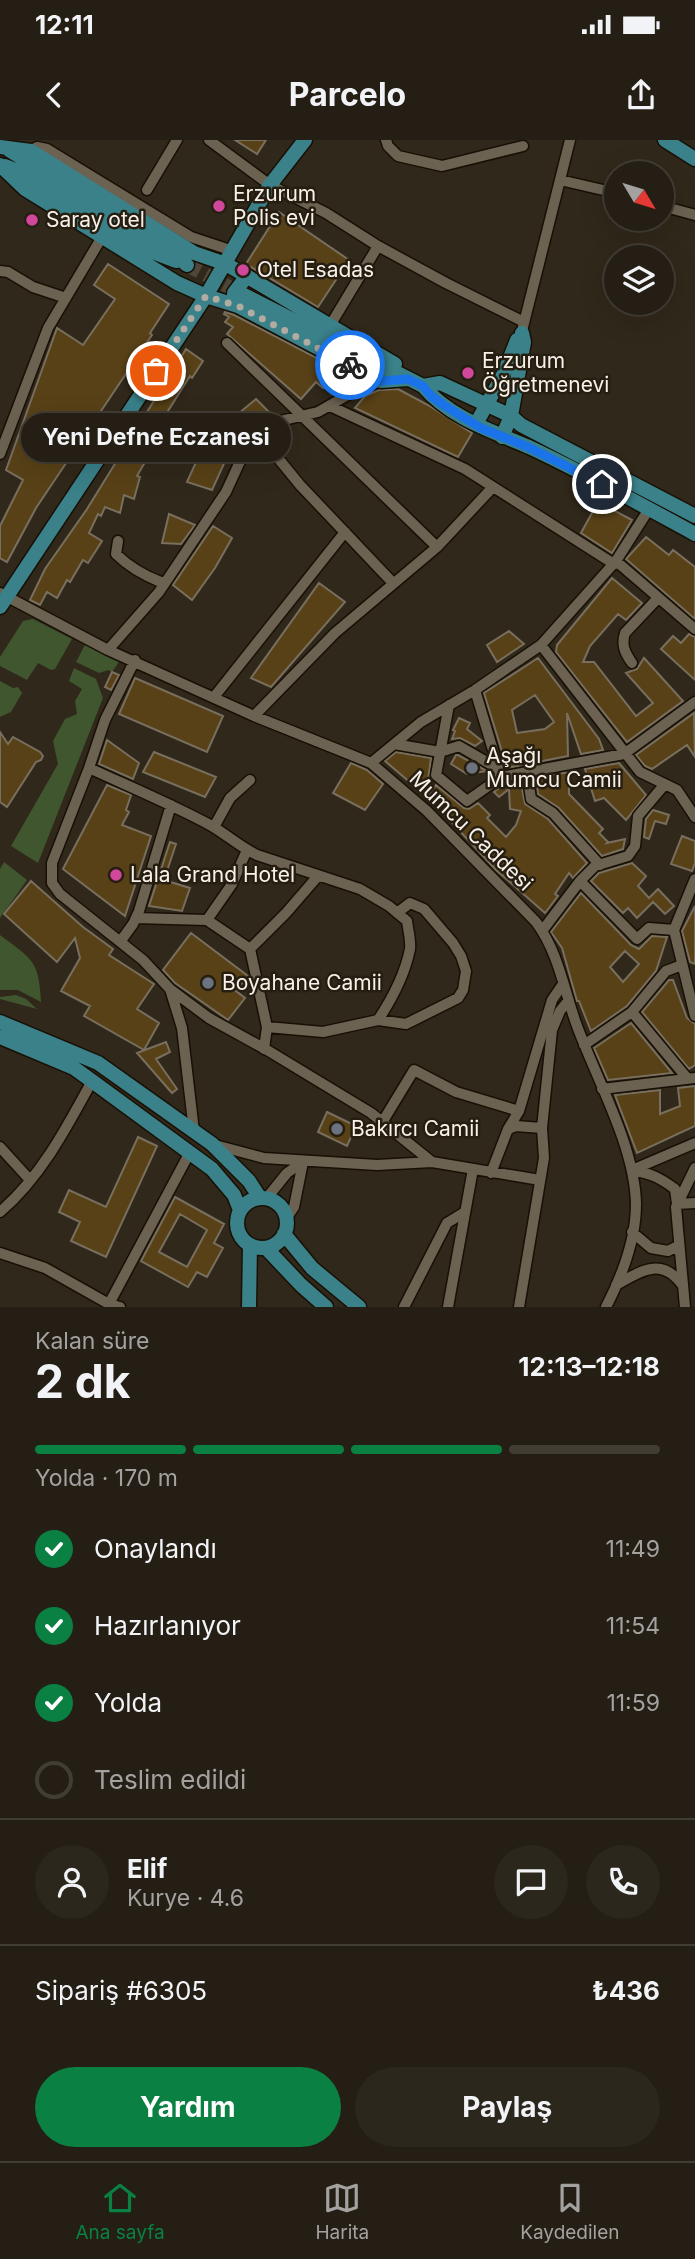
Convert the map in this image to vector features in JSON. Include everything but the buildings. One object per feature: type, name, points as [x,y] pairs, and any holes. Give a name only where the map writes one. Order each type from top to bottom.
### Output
[{"type":"main road","points":[[2,599],[206,296],[270,185],[303,140]]},
{"type":"main road","points":[[665,140],[695,159]]},
{"type":"main road","points":[[3,147],[31,151],[194,253],[229,258],[247,276],[388,358],[404,371],[408,379]]},
{"type":"main road","points":[[0,164],[29,175],[155,253],[187,265],[162,244],[3,147]]},
{"type":"main road","points":[[0,164],[25,189],[177,283],[206,296],[239,300],[423,386],[431,396],[476,424],[528,447],[695,534]]},
{"type":"main road","points":[[177,283],[188,276],[196,261],[194,253]]},
{"type":"main road","points":[[247,276],[234,293],[239,300],[381,381],[408,379]]},
{"type":"main road","points":[[476,424],[504,373],[523,328]]},
{"type":"main road","points":[[502,437],[511,416],[524,341],[523,328]]},
{"type":"main road","points":[[423,386],[440,383],[511,416],[521,425],[695,516]]},
{"type":"main road","points":[[0,1022],[98,1063],[212,1144],[263,1198],[280,1206],[285,1227],[312,1268],[359,1307]]},
{"type":"main road","points":[[0,1037],[74,1068],[190,1152],[225,1182],[234,1195],[240,1210],[238,1233],[250,1245],[266,1248],[326,1307]]},
{"type":"main road","points":[[240,1210],[246,1204],[263,1198]]},
{"type":"main road","points":[[266,1248],[279,1241],[285,1227]]},
{"type":"main road","points":[[249,1307],[250,1245]]},
{"type":"street","points":[[147,190],[177,140]]},
{"type":"street","points":[[209,140],[270,185],[326,213],[378,246],[523,328],[570,140]]},
{"type":"street","points":[[386,140],[398,156],[442,166],[523,146]]},
{"type":"street","points":[[31,151],[37,147],[47,149],[229,258]]},
{"type":"street","points":[[560,180],[604,190]]},
{"type":"street","points":[[674,209],[695,215]]},
{"type":"street","points":[[1,451],[48,328],[102,237]]},
{"type":"street","points":[[331,324],[378,246]]},
{"type":"street","points":[[0,271],[8,272],[33,286],[66,298]]},
{"type":"street","points":[[227,343],[437,547]]},
{"type":"street","points":[[108,650],[159,592],[226,492],[248,444],[284,420],[318,412],[381,381]]},
{"type":"street","points":[[330,405],[465,469],[615,563],[695,629]]},
{"type":"street","points":[[260,436],[300,485],[393,583]]},
{"type":"street","points":[[254,716],[335,633],[437,547],[493,487]]},
{"type":"street","points":[[372,763],[421,722],[475,690],[541,645],[615,563],[649,509]]},
{"type":"street","points":[[214,697],[345,532]]},
{"type":"street","points":[[118,541],[116,554],[144,575],[163,583]]},
{"type":"street","points":[[632,663],[625,653],[622,640],[625,633],[659,597]]},
{"type":"street","name":"Mumcu Caddesi","points":[[2,599],[254,716],[372,763],[427,811],[542,931],[555,955],[568,1001],[632,1170],[636,1205],[630,1250],[606,1307]]},
{"type":"street","points":[[541,645],[640,772],[691,800],[695,817]]},
{"type":"street","points":[[135,660],[105,720],[52,863],[52,883],[60,894],[143,960],[170,989],[209,1018],[383,1121],[432,1162]]},
{"type":"street","points":[[475,690],[499,772]]},
{"type":"street","points":[[394,744],[440,752],[459,746],[499,772],[527,772],[624,754],[695,702]]},
{"type":"street","points":[[449,705],[436,775],[467,802],[499,772]]},
{"type":"street","points":[[89,768],[214,827],[247,850],[360,889],[407,921],[410,946],[402,976],[378,1020]]},
{"type":"street","points":[[527,772],[531,799],[553,813],[600,865]]},
{"type":"street","points":[[214,827],[230,798],[250,780]]},
{"type":"street","points":[[542,931],[580,881],[595,866],[628,856],[635,846],[638,816],[665,784]]},
{"type":"street","points":[[120,942],[136,918],[171,805]]},
{"type":"street","points":[[207,920],[232,884],[247,850]]},
{"type":"street","points":[[250,949],[286,913],[317,876]]},
{"type":"street","points":[[695,879],[674,930],[695,1016]]},
{"type":"street","points":[[580,881],[637,939],[649,928],[674,930]]},
{"type":"street","points":[[267,1027],[323,1032],[378,1020],[406,1024],[458,998],[463,990],[466,971],[461,956],[435,922],[415,904],[410,902],[397,913]]},
{"type":"street","points":[[136,918],[207,920],[250,949],[267,1027],[264,1049]]},
{"type":"street","points":[[584,1045],[632,1012],[666,971],[682,965]]},
{"type":"street","points":[[688,992],[695,975]]},
{"type":"street","points":[[491,1173],[508,1129],[519,1111],[552,1000],[563,984]]},
{"type":"street","points":[[170,989],[182,1028],[194,1131]]},
{"type":"street","points":[[519,1307],[544,1158],[542,1128],[552,1030],[560,1011],[568,1001]]},
{"type":"street","points":[[632,1012],[691,1078]]},
{"type":"street","points":[[383,1121],[414,1070],[456,1092],[519,1111]]},
{"type":"street","points":[[602,1089],[691,1078]]},
{"type":"street","points":[[0,1212],[30,1180],[61,1138],[92,1081]]},
{"type":"street","points":[[508,1129],[525,1126],[542,1128]]},
{"type":"street","points":[[632,1170],[695,1143]]},
{"type":"street","points":[[212,1144],[264,1158],[377,1165],[432,1162],[540,1180]]},
{"type":"street","points":[[0,1147],[30,1180]]},
{"type":"street","points":[[0,1253],[45,1268],[114,1306],[190,1152]]},
{"type":"street","points":[[263,1198],[286,1173],[303,1162]]},
{"type":"street","points":[[285,1227],[294,1207],[303,1162]]},
{"type":"street","points":[[685,1307],[676,1208],[695,1168]]},
{"type":"street","points":[[448,1307],[473,1169]]},
{"type":"street","points":[[632,1170],[655,1175],[665,1181],[674,1189],[677,1204]]},
{"type":"street","points":[[677,1204],[695,1203]]},
{"type":"street","points":[[404,1307],[447,1223],[465,1212]]},
{"type":"street","points":[[632,1233],[651,1248],[668,1251],[678,1246]]},
{"type":"street","points":[[616,1285],[642,1270],[655,1268],[671,1273],[683,1286]]},
{"type":"green space","points":[[33,619],[72,639],[55,669],[51,670],[38,663],[27,680],[0,666],[0,657],[23,621]]},
{"type":"green space","points":[[86,643],[121,659],[112,672],[108,670],[99,673],[76,662]]},
{"type":"green space","points":[[74,668],[96,679],[103,698],[38,863],[11,846],[58,764],[53,741],[65,719],[77,714],[75,701],[82,689],[69,681]]},
{"type":"green space","points":[[0,681],[13,688],[18,687],[22,693],[11,712],[0,717]]},
{"type":"green space","points":[[4,862],[27,880],[0,918],[0,869]]},
{"type":"green space","points":[[0,935],[32,962],[38,977],[41,1002],[18,990],[0,990]]},
{"type":"green space","points":[[16,995],[26,999],[37,1009],[0,999]]},
{"type":"tunnel","points":[[187,265],[244,295]]},
{"type":"way so far","points":[[156,371],[206,296],[238,306],[350,365]]},
{"type":"place","name":"Erzurum Polis evi","points":[[219,206]]},
{"type":"place","name":"Saray otel","points":[[32,220]]},
{"type":"place","name":"Otel Esadas","points":[[243,270]]},
{"type":"place","name":"Yeni Defne Eczanesi","points":[[156,371]]},
{"type":"place","name":"Erzurum Öğretmenevi","points":[[468,373]]},
{"type":"place","name":"Aşağı Mumcu Camii","points":[[472,768]]},
{"type":"place","name":"Lala Grand Hotel","points":[[116,875]]},
{"type":"place","name":"Boyahane Camii","points":[[208,983]]},
{"type":"place","name":"Bakırcı Camii","points":[[337,1129]]},
{"type":"route","points":[[350,365],[381,381],[408,379],[423,386],[431,396],[481,428],[528,447],[602,484]]}]
